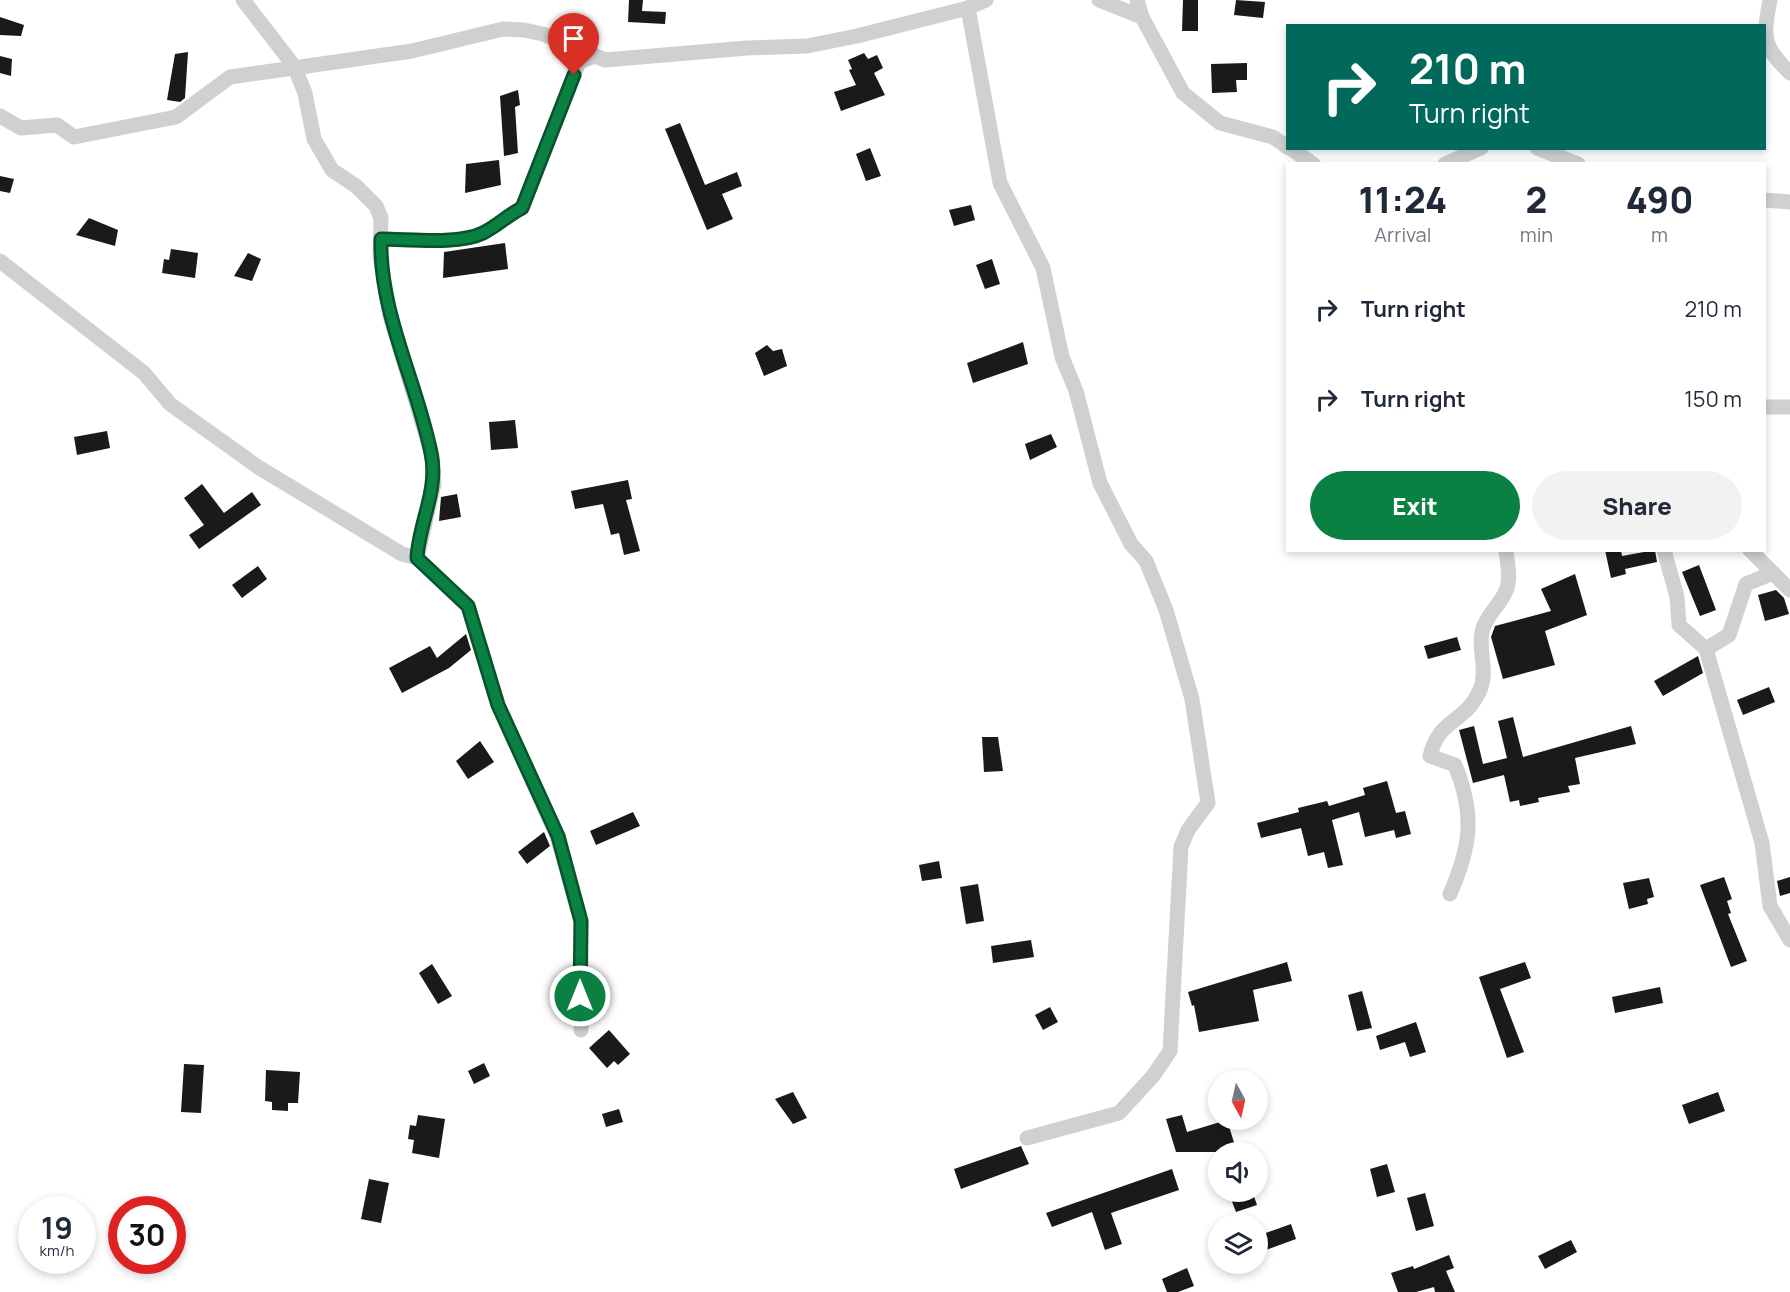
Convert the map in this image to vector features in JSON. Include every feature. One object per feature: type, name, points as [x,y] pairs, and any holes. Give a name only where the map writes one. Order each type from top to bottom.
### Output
[{"type":"street","points":[[243,0],[294,66],[305,93],[314,139],[332,170],[356,186],[376,206],[381,218],[380,258],[390,316],[432,455],[434,484],[417,558]]},
{"type":"street","points":[[0,116],[21,128],[57,125],[74,137],[176,117],[230,77],[294,66],[412,51],[503,29],[543,34],[605,60],[807,45],[857,36],[968,8],[986,0]]},
{"type":"street","points":[[1099,0],[1142,17]]},
{"type":"street","points":[[1137,0],[1142,17],[1183,93],[1220,123],[1273,138],[1286,147]]},
{"type":"street","points":[[1765,24],[1770,0]]},
{"type":"street","points":[[968,8],[1000,183],[1046,276],[1062,357],[1076,391],[1100,483],[1131,544],[1146,561],[1166,610],[1192,699],[1208,803],[1188,831],[1179,856],[1176,885],[1178,928],[1173,959],[1174,997],[1170,1051],[1153,1076],[1119,1113],[1027,1138]]},
{"type":"street","points":[[1766,35],[1771,54],[1790,73]]},
{"type":"street","points":[[381,239],[457,238],[482,233],[502,218],[522,208],[579,62],[595,56]]},
{"type":"street","points":[[1291,150],[1310,162]]},
{"type":"street","points":[[1450,162],[1476,150]]},
{"type":"street","points":[[1542,150],[1573,162]]},
{"type":"street","points":[[1766,200],[1790,202]]},
{"type":"street","points":[[0,261],[144,373],[170,404],[258,467],[402,555],[417,558],[468,606],[498,705],[558,836],[581,921],[581,1030]]},
{"type":"street","points":[[1766,406],[1790,407]]},
{"type":"street","points":[[1450,894],[1465,860],[1470,821],[1455,765],[1430,756],[1434,739],[1446,726],[1467,713],[1480,691],[1484,664],[1481,635],[1489,615],[1507,588],[1506,552]]},
{"type":"street","points":[[1665,552],[1677,597],[1679,625],[1706,649],[1762,843],[1770,906],[1790,940]]},
{"type":"street","points":[[1752,552],[1790,590]]},
{"type":"street","points":[[1706,649],[1729,635],[1746,584],[1773,573]]},
{"type":"building","points":[[629,0],[643,0],[642,11],[666,12],[665,24],[628,22]]},
{"type":"building","points":[[1183,0],[1198,0],[1198,31],[1182,31]]},
{"type":"building","points":[[1236,0],[1265,2],[1263,18],[1234,15]]},
{"type":"building","points":[[0,17],[24,25],[21,36],[0,35]]},
{"type":"building","points":[[188,52],[185,98],[180,102],[167,100],[175,54]]},
{"type":"building","points":[[864,53],[868,59],[877,55],[883,68],[874,73],[885,95],[841,111],[834,92],[856,85],[849,70],[852,69],[848,60]]},
{"type":"building","points":[[0,56],[12,59],[11,76],[0,73]]},
{"type":"building","points":[[1247,63],[1247,80],[1236,80],[1237,92],[1212,93],[1211,64]]},
{"type":"building","points":[[518,90],[520,105],[515,107],[518,153],[504,156],[500,96]]},
{"type":"building","points":[[680,123],[705,185],[737,172],[742,186],[722,194],[733,219],[707,230],[665,129]]},
{"type":"building","points":[[870,148],[881,176],[866,181],[856,154]]},
{"type":"building","points":[[499,160],[501,185],[465,193],[466,164]]},
{"type":"building","points":[[0,176],[14,179],[10,193],[0,191]]},
{"type":"building","points":[[971,205],[975,220],[954,226],[949,210]]},
{"type":"building","points":[[89,218],[118,230],[115,246],[76,235]]},
{"type":"building","points":[[505,243],[508,269],[443,278],[444,252]]},
{"type":"building","points":[[171,249],[198,253],[195,278],[162,273],[164,259],[169,260]]},
{"type":"building","points":[[248,253],[261,259],[252,281],[234,276]]},
{"type":"building","points":[[992,259],[1000,284],[985,289],[976,265]]},
{"type":"building","points":[[1023,342],[1028,364],[973,383],[967,363]]},
{"type":"building","points":[[767,345],[773,351],[782,349],[787,366],[764,376],[755,353]]},
{"type":"building","points":[[515,420],[518,448],[491,450],[489,422]]},
{"type":"building","points":[[107,431],[110,448],[77,455],[74,437]]},
{"type":"building","points":[[1051,434],[1057,447],[1030,460],[1025,444]]},
{"type":"building","points":[[628,480],[632,499],[626,500],[640,551],[624,555],[619,533],[611,535],[603,504],[575,509],[571,491]]},
{"type":"building","points":[[202,484],[224,513],[252,492],[261,505],[199,549],[189,535],[204,525],[184,498]]},
{"type":"building","points":[[457,494],[461,517],[439,521],[441,497]]},
{"type":"building","points":[[1605,552],[1621,552],[1622,556],[1655,552],[1657,562],[1625,569],[1626,574],[1611,578]]},
{"type":"building","points":[[1699,565],[1716,610],[1700,616],[1682,572]]},
{"type":"building","points":[[258,566],[267,579],[242,598],[232,585]]},
{"type":"building","points":[[1575,574],[1587,615],[1545,631],[1555,665],[1503,679],[1491,637],[1495,626],[1551,611],[1541,589]]},
{"type":"building","points":[[1776,590],[1784,598],[1789,614],[1765,621],[1758,595]]},
{"type":"building","points":[[466,634],[471,650],[449,668],[402,693],[389,668],[430,646],[437,658]]},
{"type":"building","points":[[1457,637],[1461,650],[1428,659],[1424,646]]},
{"type":"building","points":[[1698,656],[1703,673],[1663,696],[1654,681]]},
{"type":"building","points":[[1769,687],[1775,702],[1743,715],[1737,700]]},
{"type":"building","points":[[1513,717],[1523,757],[1631,726],[1636,744],[1575,758],[1580,784],[1568,786],[1570,792],[1538,798],[1539,802],[1520,806],[1519,800],[1510,802],[1504,775],[1473,783],[1459,730],[1474,726],[1483,764],[1507,758],[1498,721]]},
{"type":"building","points":[[982,737],[998,737],[1003,771],[984,772]]},
{"type":"building","points":[[480,741],[494,762],[468,779],[456,761]]},
{"type":"building","points":[[1387,781],[1396,813],[1405,811],[1411,834],[1396,838],[1394,830],[1365,837],[1359,812],[1332,820],[1343,865],[1328,868],[1324,852],[1308,856],[1301,828],[1261,838],[1257,823],[1299,812],[1298,808],[1327,801],[1329,806],[1365,795],[1363,788]]},
{"type":"building","points":[[633,812],[640,826],[596,845],[590,831]]},
{"type":"building","points":[[544,832],[550,846],[527,864],[518,852]]},
{"type":"building","points":[[939,861],[942,878],[922,881],[919,865]]},
{"type":"building","points":[[1724,877],[1732,899],[1727,901],[1731,913],[1728,914],[1747,961],[1731,967],[1700,885]]},
{"type":"building","points":[[1790,877],[1790,893],[1780,896],[1777,881]]},
{"type":"building","points":[[1649,878],[1654,897],[1647,899],[1648,904],[1629,909],[1623,883]]},
{"type":"building","points":[[978,884],[984,921],[966,924],[960,887]]},
{"type":"building","points":[[1031,940],[1034,957],[993,963],[991,946]]},
{"type":"building","points":[[1287,962],[1292,981],[1253,990],[1259,1021],[1199,1032],[1194,1005],[1192,1006],[1188,992]]},
{"type":"building","points":[[1525,962],[1531,978],[1500,989],[1524,1052],[1507,1058],[1479,977]]},
{"type":"building","points":[[432,964],[452,996],[438,1004],[419,973]]},
{"type":"building","points":[[1660,987],[1663,1003],[1615,1013],[1612,997]]},
{"type":"building","points":[[1362,991],[1372,1028],[1357,1031],[1348,995]]},
{"type":"building","points":[[1050,1007],[1058,1022],[1043,1030],[1035,1015]]},
{"type":"building","points":[[1416,1022],[1426,1052],[1410,1057],[1405,1042],[1380,1050],[1376,1036]]},
{"type":"building","points":[[609,1030],[630,1054],[618,1065],[614,1061],[607,1068],[589,1048]]},
{"type":"building","points":[[484,1063],[490,1076],[474,1084],[468,1071]]},
{"type":"building","points":[[184,1064],[204,1065],[201,1113],[181,1112]]},
{"type":"building","points":[[266,1070],[300,1072],[298,1103],[288,1103],[288,1111],[272,1110],[272,1102],[265,1101]]},
{"type":"building","points":[[793,1092],[807,1118],[793,1124],[775,1099]]},
{"type":"building","points":[[1718,1092],[1725,1111],[1689,1124],[1682,1105]]},
{"type":"building","points":[[619,1109],[623,1122],[606,1127],[602,1114]]},
{"type":"building","points":[[418,1115],[445,1119],[439,1158],[412,1153],[414,1140],[408,1139],[410,1125],[416,1126]]},
{"type":"building","points":[[1182,1115],[1187,1132],[1208,1126],[1208,1130],[1230,1130],[1234,1142],[1208,1142],[1208,1152],[1176,1152],[1166,1119]]},
{"type":"building","points":[[1021,1146],[1029,1164],[961,1189],[954,1169]]},
{"type":"building","points":[[1387,1164],[1395,1192],[1377,1197],[1370,1169]]},
{"type":"building","points":[[1172,1169],[1179,1190],[1111,1213],[1122,1244],[1105,1250],[1092,1212],[1052,1227],[1046,1213]]},
{"type":"building","points":[[369,1179],[389,1183],[381,1223],[361,1219]]},
{"type":"building","points":[[1425,1193],[1434,1226],[1416,1231],[1407,1198]]},
{"type":"building","points":[[1232,1202],[1256,1202],[1257,1205],[1236,1212]]},
{"type":"building","points":[[1291,1224],[1296,1239],[1268,1249],[1268,1232]]},
{"type":"building","points":[[1571,1240],[1577,1252],[1545,1269],[1538,1256]]},
{"type":"building","points":[[1449,1255],[1454,1268],[1446,1271],[1455,1292],[1435,1292],[1434,1287],[1416,1292],[1398,1292],[1391,1273],[1413,1266],[1414,1269]]},
{"type":"building","points":[[1187,1268],[1194,1286],[1178,1292],[1167,1292],[1162,1279]]},
{"type":"route","points":[[574,75],[572,86],[565,98],[522,208],[502,218],[482,233],[457,238],[427,240],[381,239],[380,258],[390,316],[432,455],[434,484],[417,558],[468,606],[498,705],[558,836],[581,921],[580,996]]}]
